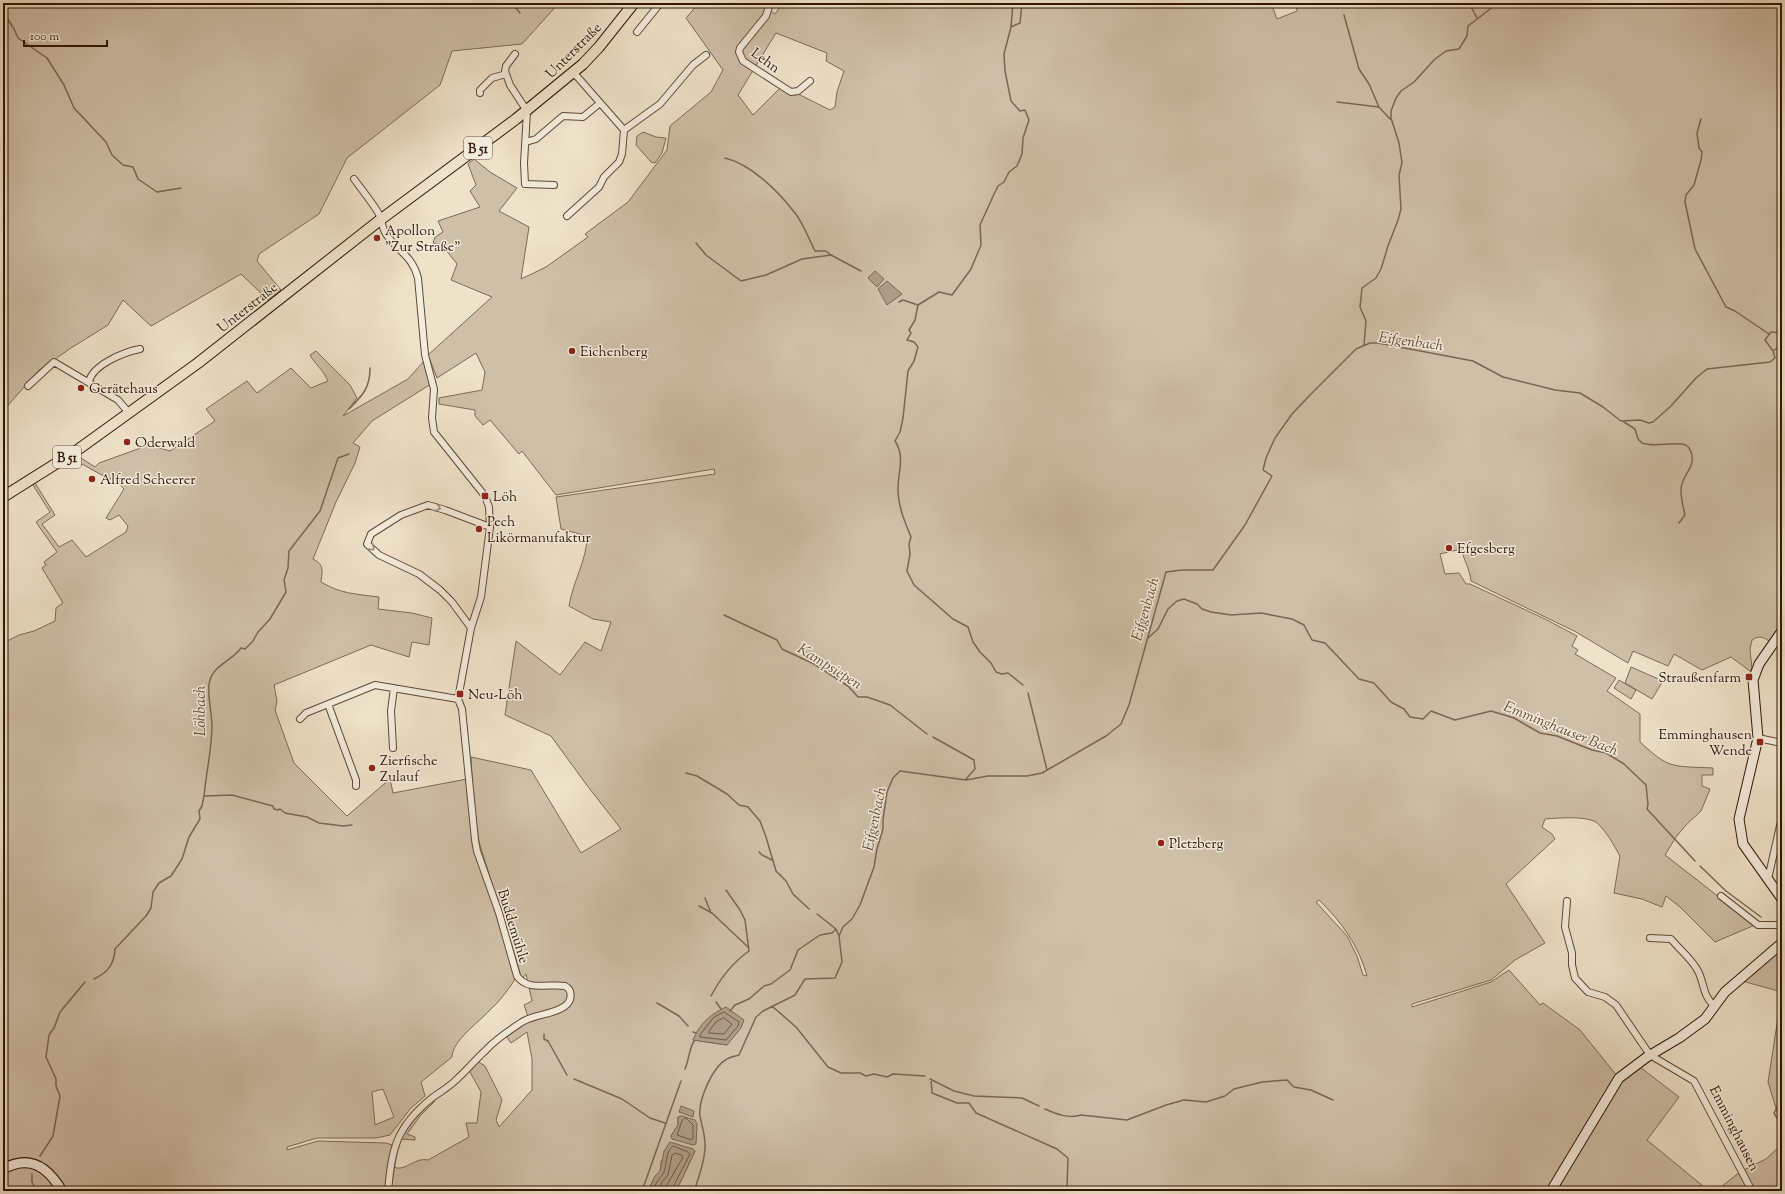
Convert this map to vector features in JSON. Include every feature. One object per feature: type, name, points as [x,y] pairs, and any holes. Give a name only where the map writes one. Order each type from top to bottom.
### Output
[{"type":"main road","name":"Unterstraße","points":[[129,413],[198,363],[380,220],[527,111],[574,73],[599,48],[634,3]]},
{"type":"main road","name":"B 51","points":[[3,497],[70,455],[129,413]]},
{"type":"street","points":[[637,32],[658,6],[653,3]]},
{"type":"street","name":"Lehn","points":[[770,3],[766,16],[740,48],[739,52],[743,61],[791,92],[798,91],[810,81]]},
{"type":"street","points":[[515,54],[506,66],[506,74],[510,85],[527,111],[525,184],[554,185]]},
{"type":"street","points":[[624,130],[660,104],[693,65],[706,55]]},
{"type":"street","points":[[567,216],[599,187],[604,177],[619,162],[622,154],[624,130],[574,73]]},
{"type":"street","points":[[480,93],[480,90],[492,78],[506,74]]},
{"type":"street","points":[[526,142],[536,139],[563,116],[584,117],[600,103]]},
{"type":"street","points":[[300,719],[306,713],[375,685],[458,699],[471,628],[481,597],[490,527],[489,506],[485,496],[434,432],[432,418],[434,389],[425,355],[416,269],[411,260],[386,234],[379,216],[354,179]]},
{"type":"street","points":[[89,382],[90,377],[95,371],[118,355],[128,351],[140,349]]},
{"type":"street","points":[[28,386],[54,362],[118,400],[129,413]]},
{"type":"street","points":[[471,628],[452,602],[440,590],[419,574],[379,555],[367,544],[371,534],[401,515],[431,505],[490,527]]},
{"type":"street","points":[[1782,631],[1759,664],[1754,676],[1753,685],[1758,738],[1739,819],[1743,844],[1782,899]]},
{"type":"street","points":[[393,748],[391,711],[394,688]]},
{"type":"street","name":"Buddemühle","points":[[388,1191],[395,1144],[400,1133],[422,1107],[456,1080],[490,1046],[526,1020],[562,1008],[568,1004],[570,998],[570,992],[565,986],[532,985],[523,982],[517,976],[499,913],[477,851],[462,709],[458,699]]},
{"type":"street","points":[[328,704],[356,780],[356,786]]},
{"type":"street","points":[[1758,738],[1782,743]]},
{"type":"street","points":[[1768,879],[1782,817]]},
{"type":"street","points":[[1721,896],[1758,925],[1782,926]]},
{"type":"street","name":"Emminghausen","points":[[1567,901],[1565,927],[1572,953],[1572,965],[1575,978],[1588,992],[1605,997],[1616,1005],[1650,1055],[1694,1080],[1752,1191]]},
{"type":"street","points":[[1650,938],[1671,939],[1698,971],[1704,991],[1711,1003],[1714,1005]]},
{"type":"street","points":[[1551,1191],[1619,1078],[1650,1055],[1679,1038],[1705,1019],[1725,992],[1782,943]]},
{"type":"street","points":[[3,1168],[19,1162],[34,1164],[49,1173],[62,1191]]},
{"type":"shaded area","points":[[3,3],[559,3],[522,44],[452,51],[440,85],[347,158],[319,214],[259,254],[257,261],[281,290],[268,300],[241,274],[151,326],[123,300],[108,325],[39,370],[3,411]]},
{"type":"shaded area","points":[[699,3],[766,3],[766,8],[775,14],[783,3],[1271,3],[1277,19],[1297,11],[1296,3],[1782,3],[1782,626],[1770,642],[1761,637],[1752,640],[1750,649],[1752,669],[1750,671],[1731,657],[1702,670],[1674,654],[1668,666],[1633,651],[1628,663],[1576,632],[1471,581],[1461,549],[1440,554],[1445,574],[1459,573],[1466,584],[1470,584],[1545,619],[1577,636],[1572,646],[1578,650],[1575,654],[1616,678],[1607,691],[1640,714],[1640,742],[1654,754],[1670,764],[1686,767],[1713,768],[1713,775],[1702,775],[1702,786],[1710,789],[1701,811],[1676,837],[1665,855],[1755,925],[1715,942],[1680,907],[1666,896],[1662,907],[1642,899],[1614,893],[1620,856],[1601,827],[1594,821],[1583,818],[1545,819],[1542,827],[1552,834],[1555,839],[1506,884],[1545,943],[1515,960],[1491,980],[1412,1004],[1412,1007],[1491,982],[1509,970],[1540,1005],[1543,1003],[1580,1030],[1617,1076],[1553,1191],[674,1191],[680,1183],[695,1151],[685,1147],[661,1161],[660,1171],[652,1182],[650,1191],[389,1191],[393,1164],[396,1168],[400,1168],[419,1160],[428,1160],[469,1137],[466,1123],[477,1123],[481,1092],[469,1070],[477,1061],[485,1066],[502,1100],[496,1120],[499,1127],[532,1090],[532,1059],[527,1032],[511,1043],[506,1036],[529,1020],[524,1005],[532,1001],[526,974],[522,979],[479,842],[474,812],[471,757],[531,770],[581,853],[621,829],[551,736],[505,715],[516,641],[560,675],[585,642],[601,651],[611,622],[593,619],[569,606],[585,554],[587,536],[561,529],[556,497],[715,474],[714,469],[556,495],[522,451],[519,454],[490,420],[483,425],[475,416],[475,410],[439,404],[439,398],[482,390],[485,372],[476,353],[437,378],[428,355],[492,297],[451,280],[457,264],[442,245],[433,243],[435,237],[443,232],[438,221],[480,207],[470,191],[476,185],[468,164],[474,159],[490,172],[517,188],[499,211],[529,227],[521,279],[546,267],[588,237],[585,234],[628,202],[667,150],[670,126],[711,92],[723,70],[686,18]],"holes":[[[776,33],[827,53],[826,61],[844,71],[837,92],[835,107],[830,110],[798,94],[795,95],[780,88],[753,115],[738,95]],[[1319,900],[1342,925],[1359,954],[1367,976],[1363,975],[1357,956],[1347,936],[1316,902]],[[726,1007],[730,1011],[727,1045],[693,1040]],[[682,1116],[693,1145],[671,1136],[678,1125],[678,1117]]]},
{"type":"shaded area","points":[[643,132],[656,137],[666,138],[662,153],[655,163],[651,162],[636,145],[637,136]]},
{"type":"shaded area","points":[[316,351],[350,385],[357,398],[343,416],[408,379],[424,361],[426,372],[431,384],[372,421],[353,443],[360,447],[355,463],[336,502],[313,559],[321,566],[321,582],[328,586],[349,593],[379,597],[378,609],[412,613],[432,618],[429,645],[412,642],[409,657],[371,645],[274,685],[277,701],[275,710],[294,763],[347,816],[390,779],[393,793],[467,779],[471,825],[515,976],[514,981],[497,1004],[461,1038],[453,1051],[452,1057],[421,1082],[425,1096],[411,1108],[390,1135],[376,1138],[317,1138],[287,1147],[287,1150],[318,1141],[386,1143],[392,1145],[386,1191],[3,1191],[3,643],[55,621],[56,608],[63,603],[42,568],[46,565],[44,562],[57,552],[36,522],[50,512],[33,485],[35,483],[55,515],[42,524],[59,547],[72,540],[86,557],[126,532],[128,526],[119,515],[110,520],[106,518],[124,489],[115,479],[109,479],[82,464],[79,468],[73,458],[78,456],[95,467],[99,463],[149,445],[170,451],[215,421],[206,409],[247,381],[257,393],[291,368],[311,388],[328,381],[310,355]],"holes":[[[383,1089],[394,1117],[375,1125],[372,1092]]]},
{"type":"shaded area","points":[[1631,667],[1663,681],[1652,699],[1625,683]]},
{"type":"shaded area","points":[[1619,680],[1636,690],[1631,699],[1614,688]]},
{"type":"shaded area","points":[[1782,945],[1782,992],[1742,981]]},
{"type":"shaded area","points":[[1782,992],[1782,1128],[1768,1082]]},
{"type":"shaded area","points":[[1640,1067],[1679,1097],[1647,1140],[1709,1191],[1556,1191],[1623,1078]]},
{"type":"shaded area","points":[[433,1099],[435,1101],[420,1116],[407,1134],[415,1137],[415,1140],[401,1139],[405,1129]]},
{"type":"shaded area","points":[[1782,1144],[1782,1191],[1753,1191],[1742,1171],[1766,1159]]},
{"type":"shaded area","points":[[1740,1172],[1751,1191],[1716,1191]]},
{"type":"water","points":[[875,271],[884,279],[877,287],[868,278]]},
{"type":"water","points":[[887,281],[902,294],[887,305],[878,289]]},
{"type":"water","points":[[726,1007],[744,1020],[741,1028],[727,1045],[693,1040],[706,1020]]},
{"type":"water","points":[[681,1106],[694,1111],[693,1117],[679,1112]]},
{"type":"water","points":[[682,1116],[695,1120],[697,1124],[696,1144],[693,1145],[672,1139],[671,1136],[678,1125],[678,1117]]},
{"type":"water","points":[[670,1142],[693,1149],[695,1151],[680,1183],[674,1191],[650,1191],[650,1187],[655,1176],[660,1171],[664,1151]]},
{"type":"waterway","points":[[512,3],[520,13]]},
{"type":"waterway","points":[[1011,27],[1013,3]]},
{"type":"waterway","points":[[1022,3],[1020,23],[1011,27],[1004,54],[1005,71],[1011,101],[1020,111],[1025,110],[1029,120],[1023,138],[1022,154],[1017,166],[1009,172],[1004,182],[998,186],[980,225],[981,245],[971,269],[952,295],[939,292],[918,305],[915,320],[909,330],[911,333],[907,340],[914,342],[918,347],[914,361],[908,371],[903,418],[900,432],[895,441],[901,459],[898,492],[903,515],[911,537],[907,571],[914,585],[953,619],[968,627],[973,642],[991,663],[996,672],[1002,674],[1008,673],[1023,685]]},
{"type":"waterway","points":[[1469,3],[1477,18]]},
{"type":"waterway","points":[[1364,345],[1366,321],[1360,307],[1362,288],[1376,278],[1381,269],[1401,209],[1399,175],[1402,163],[1399,143],[1391,118],[1391,111],[1396,98],[1401,91],[1414,82],[1435,59],[1446,51],[1459,49],[1467,36],[1468,26],[1498,3]]},
{"type":"waterway","points":[[3,12],[18,38],[47,58],[64,85],[74,108],[106,142],[112,155],[123,165],[133,167],[138,179],[157,192],[181,188]]},
{"type":"waterway","points":[[1344,15],[1359,69],[1369,84],[1379,107],[1390,119]]},
{"type":"waterway","points":[[1337,102],[1379,107]]},
{"type":"waterway","points":[[1701,119],[1697,133],[1699,148],[1702,152],[1701,160],[1694,185],[1686,195],[1685,202],[1695,249],[1726,307],[1735,311],[1769,334]]},
{"type":"waterway","points":[[725,158],[745,166],[764,180],[781,196],[798,217],[815,251],[826,251],[861,271]]},
{"type":"waterway","points":[[696,243],[706,255],[741,281],[766,275],[802,259],[831,255]]},
{"type":"waterway","points":[[899,302],[903,300],[918,305]]},
{"type":"waterway","name":"Eifgenbach","points":[[694,1191],[705,1149],[700,1116],[701,1101],[712,1076],[727,1059],[739,1055],[756,1017],[763,1011],[795,995],[805,979],[835,978],[842,962],[839,936],[843,927],[852,919],[860,905],[874,867],[877,849],[883,829],[887,792],[893,778],[900,771],[966,780],[988,776],[1027,776],[1042,773],[1106,736],[1121,724],[1129,705],[1166,572],[1182,570],[1213,570],[1245,525],[1272,476],[1263,470],[1266,458],[1275,438],[1292,414],[1356,349],[1370,343],[1378,343],[1473,361],[1503,377],[1555,390],[1580,393],[1603,407],[1621,421],[1640,420],[1649,423],[1653,422],[1671,406],[1696,378],[1707,369],[1770,362],[1775,358],[1773,351],[1765,340],[1771,332],[1780,333],[1782,330]]},
{"type":"waterway","points":[[1773,351],[1782,345]]},
{"type":"waterway","name":"Löhbach","points":[[349,409],[365,391],[369,381],[370,368]]},
{"type":"waterway","points":[[1624,422],[1635,429],[1638,439],[1642,443],[1653,445],[1681,444],[1686,445],[1690,449],[1692,461],[1681,488],[1685,515],[1679,523]]},
{"type":"waterway","name":"Löhbach","points":[[94,979],[107,971],[112,964],[115,949],[146,916],[151,908],[153,892],[159,883],[171,876],[182,859],[189,837],[200,819],[199,811],[202,806],[204,796],[212,735],[209,690],[212,675],[219,666],[241,648],[245,649],[270,619],[286,592],[284,580],[288,568],[289,551],[320,511],[338,458],[349,454]]},
{"type":"waterway","name":"Emminghauser Bach","points":[[1147,639],[1158,629],[1168,609],[1177,601],[1184,599],[1197,604],[1202,609],[1211,612],[1231,615],[1261,613],[1292,619],[1304,625],[1312,640],[1325,643],[1359,679],[1374,683],[1391,702],[1404,709],[1410,717],[1423,719],[1431,711],[1455,720],[1491,711],[1514,718],[1540,733],[1557,736],[1592,750],[1606,753],[1624,764],[1646,785],[1648,804],[1647,809],[1695,861]]},
{"type":"waterway","name":"Kampsiepen","points":[[724,615],[777,640],[782,649],[814,664],[848,686],[858,697],[867,697],[890,705],[927,734]]},
{"type":"waterway","points":[[1028,693],[1047,770]]},
{"type":"waterway","name":"Kampsiepen","points":[[933,737],[974,760],[975,769],[966,779]]},
{"type":"waterway","points":[[686,773],[697,776],[727,794],[739,805],[748,807],[760,821],[776,871],[786,881],[793,894],[809,909]]},
{"type":"waterway","points":[[205,796],[232,795],[273,806],[274,809],[280,809],[285,813],[307,817],[319,823],[343,826],[352,825]]},
{"type":"waterway","points":[[759,852],[772,860]]},
{"type":"waterway","points":[[1700,866],[1726,891],[1761,917]]},
{"type":"waterway","points":[[711,996],[727,971],[737,960],[749,951],[745,920],[726,890]]},
{"type":"waterway","points":[[705,898],[711,913]]},
{"type":"waterway","points":[[699,906],[712,913],[749,948]]},
{"type":"waterway","points":[[817,914],[836,929],[839,936]]},
{"type":"waterway","points":[[730,1011],[735,1005],[749,999],[764,986],[771,984],[790,970],[798,950],[820,935],[832,933],[836,929]]},
{"type":"waterway","name":"Löhbach","points":[[40,1156],[53,1136],[60,1096],[56,1086],[56,1079],[46,1057],[49,1035],[54,1028],[60,1012],[85,982]]},
{"type":"waterway","points":[[716,1002],[721,1009]]},
{"type":"waterway","points":[[657,1003],[679,1016],[688,1026]]},
{"type":"waterway","points":[[772,1006],[796,1027],[828,1067],[841,1073],[860,1073],[866,1076],[874,1074],[887,1077],[893,1074],[925,1076]]},
{"type":"waterway","points":[[544,1034],[544,1039],[548,1041],[567,1075]]},
{"type":"waterway","points":[[685,1069],[694,1041]]},
{"type":"waterway","points":[[574,1079],[622,1099],[650,1118],[665,1123]]},
{"type":"waterway","points":[[930,1079],[954,1091],[974,1096],[1022,1098],[1039,1106]]},
{"type":"waterway","points":[[931,1079],[932,1093],[957,1103],[969,1103],[976,1113],[1057,1149],[1068,1158],[1067,1187],[1069,1191]]},
{"type":"waterway","points":[[1045,1109],[1067,1116],[1081,1115],[1127,1120],[1166,1105],[1184,1100],[1206,1102],[1225,1096],[1234,1089],[1262,1082],[1287,1080],[1294,1087],[1311,1090],[1333,1100]]},
{"type":"waterway","points":[[642,1191],[681,1081]]},
{"type":"waterway","points":[[1782,1098],[1774,1113],[1780,1123],[1780,1149],[1782,1150]]},
{"type":"waterway","name":"Löhbach","points":[[32,1174],[32,1182],[37,1191]]},
{"type":"place","name":"Apollon \"Zur Straße\"","points":[[377,238]]},
{"type":"place","name":"Eichenberg","points":[[572,351]]},
{"type":"place","name":"Gerätehaus","points":[[81,388]]},
{"type":"place","name":"Oderwald","points":[[127,442]]},
{"type":"place","name":"Alfred Scheerer","points":[[92,479]]},
{"type":"place","name":"Löh","points":[[485,496]]},
{"type":"place","name":"Pech Likörmanufaktur","points":[[479,529]]},
{"type":"place","name":"Efgesberg","points":[[1449,548]]},
{"type":"place","name":"Straußenfarm","points":[[1749,677]]},
{"type":"place","name":"Neu-Löh","points":[[460,694]]},
{"type":"place","name":"Emminghausen Wende","points":[[1760,742]]},
{"type":"place","name":"Zierfische Zulauf","points":[[372,768]]},
{"type":"place","name":"Pletzberg","points":[[1161,843]]}]
